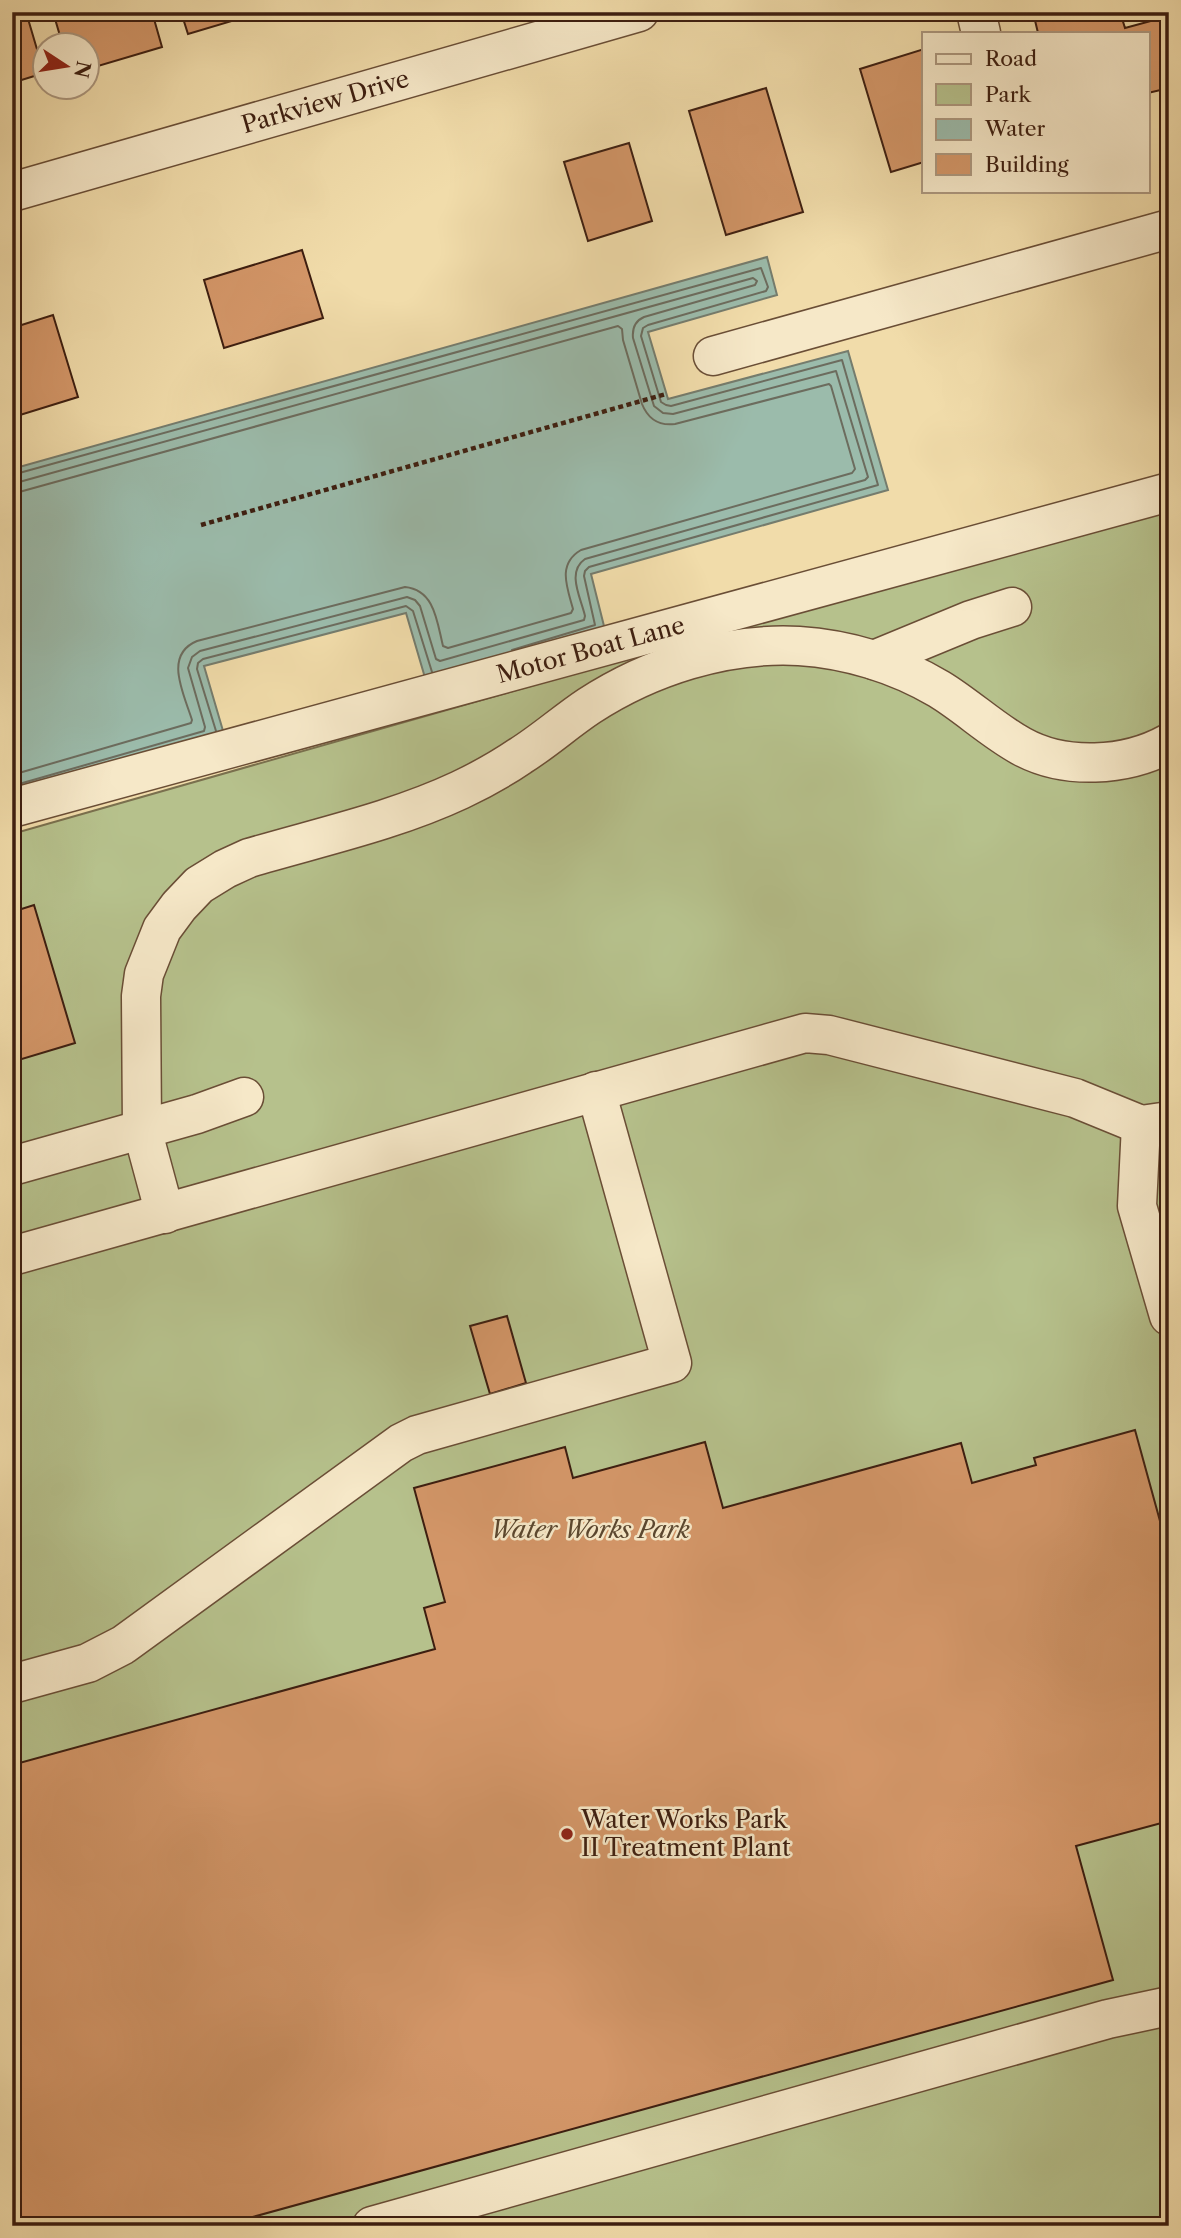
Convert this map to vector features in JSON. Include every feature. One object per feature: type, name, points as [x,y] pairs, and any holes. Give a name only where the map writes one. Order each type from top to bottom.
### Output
[{"type":"street","name":"Parkview Drive","points":[[12,192],[639,12]]},
{"type":"street","points":[[976,12],[981,32]]},
{"type":"street","points":[[713,356],[1169,229]]},
{"type":"street","name":"Motor Boat Lane","points":[[12,808],[1169,492]]},
{"type":"street","points":[[874,660],[971,620],[1012,607]]},
{"type":"street","points":[[165,1214],[142,1129],[141,996],[144,974],[162,929],[179,906],[200,885],[249,858],[388,817],[461,790],[521,756],[616,690],[683,661],[760,647],[798,646],[836,651],[874,660],[909,673],[938,689],[1004,736],[1047,757],[1107,762],[1148,753],[1169,743]]},
{"type":"street","points":[[12,1256],[805,1033],[829,1035],[1075,1098],[1155,1123],[1137,1206],[1169,1316]]},
{"type":"street","points":[[12,1684],[88,1663],[123,1645],[417,1434],[673,1363],[596,1091]]},
{"type":"street","points":[[12,1166],[197,1114],[244,1097]]},
{"type":"street","points":[[372,2226],[1108,2019],[1169,2006]]},
{"type":"path","points":[[201,525],[666,394]]},
{"type":"green space","name":"Water Works Park","points":[[1169,504],[1169,2226],[12,2226],[12,834]]},
{"type":"water","points":[[767,257],[777,295],[648,332],[668,399],[848,351],[888,490],[591,574],[605,630],[426,681],[406,613],[204,666],[226,741],[12,802],[12,469]]},
{"type":"building","points":[[12,12],[26,12],[32,32],[32,77],[12,83]]},
{"type":"building","points":[[53,12],[152,12],[162,47],[102,65],[102,32],[59,32]]},
{"type":"building","points":[[181,12],[262,12],[188,34]]},
{"type":"building","points":[[1033,12],[1120,12],[1125,28],[1169,16],[1169,88],[1150,93],[1150,32],[1038,32]]},
{"type":"building","points":[[922,50],[922,163],[891,172],[860,69]]},
{"type":"building","points":[[766,88],[803,212],[726,235],[689,111]]},
{"type":"building","points":[[629,143],[652,221],[588,241],[564,162]]},
{"type":"building","points":[[302,250],[323,318],[224,348],[204,280]]},
{"type":"building","points":[[53,315],[78,397],[20,415],[12,389],[12,328]]},
{"type":"building","points":[[34,905],[75,1043],[12,1062],[12,912]]},
{"type":"building","points":[[507,1316],[526,1383],[490,1394],[470,1326]]},
{"type":"building","name":"Water Works Park II Treatment Plant","points":[[1135,1430],[1160,1521],[1169,1519],[1169,1821],[1076,1846],[1113,1980],[220,2226],[12,2226],[12,1765],[435,1649],[424,1608],[445,1602],[414,1488],[565,1447],[573,1478],[705,1442],[723,1508],[961,1443],[972,1483],[1036,1465],[1034,1458]]},
{"type":"place","name":"Water Works Park II Treatment Plant","points":[[567,1834]]}]
